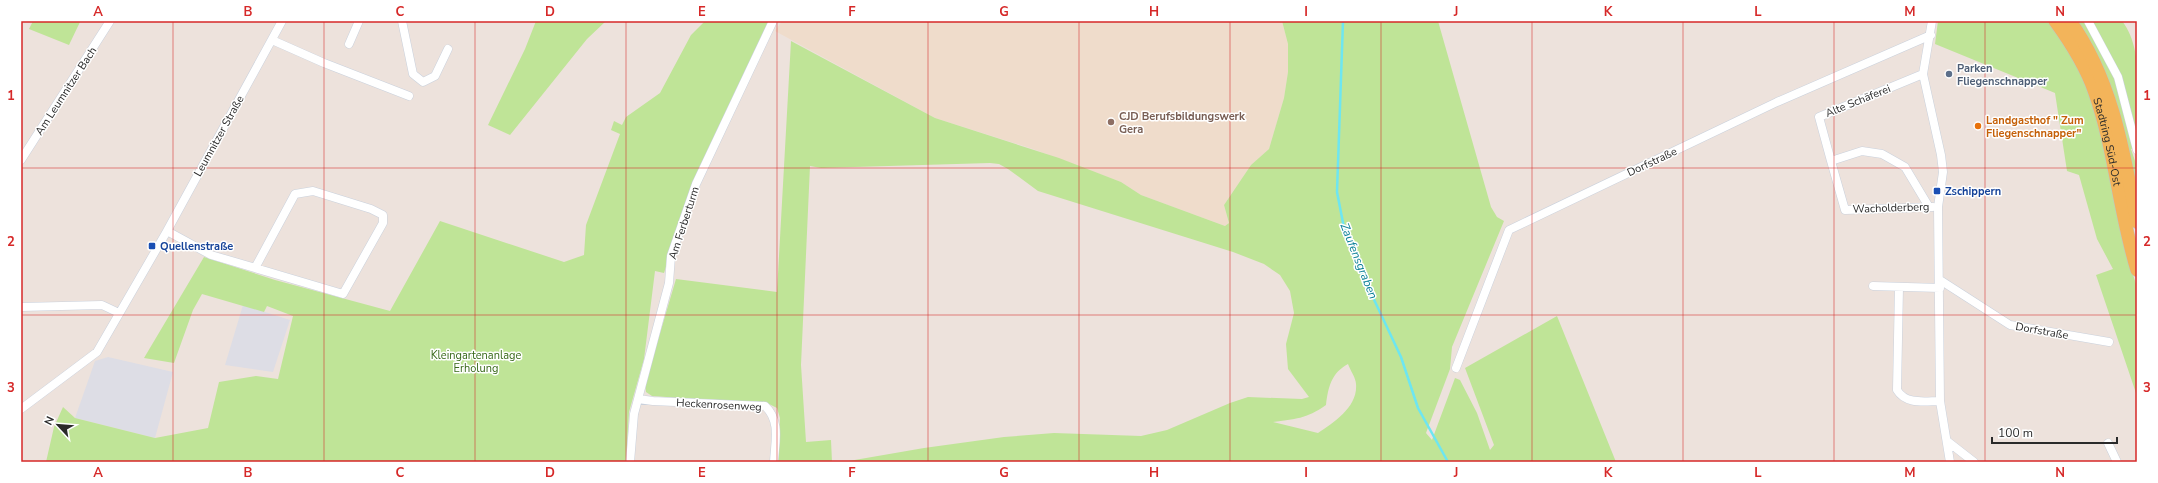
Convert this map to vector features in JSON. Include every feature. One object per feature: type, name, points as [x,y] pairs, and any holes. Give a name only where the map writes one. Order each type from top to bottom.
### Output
[{"type":"main road","name":"Stadtring Süd-Ost","points":[[2055,21],[2082,62],[2095,92],[2107,136],[2129,246],[2137,270]]},
{"type":"main road","name":"Stadtring Süd-Ost","points":[[2070,21],[2080,34],[2098,68],[2113,109],[2137,222]]},
{"type":"street","name":"Am Leumnitzer Bach","points":[[21,160],[110,21]]},
{"type":"street","name":"Leumnitzer Straße","points":[[119,313],[167,231],[282,21]]},
{"type":"street","points":[[349,44],[359,21]]},
{"type":"street","points":[[402,21],[414,74],[418,79],[423,82],[435,76],[448,49]]},
{"type":"street","name":"Am Ferberturm","points":[[630,462],[634,414],[669,283],[672,256],[696,184],[773,21]]},
{"type":"street","points":[[1932,21],[1931,35],[1923,74],[1943,172],[1938,207],[1940,284],[1940,401],[1950,462]]},
{"type":"street","points":[[2088,21],[2118,77],[2137,150]]},
{"type":"street","name":"Dorfstraße","points":[[1456,368],[1509,230],[1777,102],[1931,35]]},
{"type":"street","points":[[272,40],[324,63],[409,96]]},
{"type":"street","name":"Alte Schäferei","points":[[1832,161],[1819,117],[1923,74]]},
{"type":"street","points":[[1832,161],[1862,151],[1882,154],[1905,167],[1930,207]]},
{"type":"street","name":"Wacholderberg","points":[[1832,161],[1845,210],[1938,207]]},
{"type":"street","points":[[167,231],[211,255],[255,268],[343,294],[383,223],[383,215],[371,209],[314,191],[296,194],[255,268]]},
{"type":"street","points":[[1873,286],[1899,287],[1940,284]]},
{"type":"street","name":"Dorfstraße","points":[[1940,284],[2010,325],[2109,342]]},
{"type":"street","points":[[1899,287],[1897,390],[1901,396],[1915,401],[1940,401]]},
{"type":"street","points":[[21,307],[102,305],[119,313],[97,352],[21,409]]},
{"type":"street","name":"Heckenrosenweg","points":[[638,399],[765,406],[773,413],[776,426],[774,462]]},
{"type":"street","points":[[1947,441],[1974,462]]},
{"type":"street","points":[[2108,443],[2117,462]]},
{"type":"shaded area","name":"CJD Berufsbildungswerk Gera","points":[[782,21],[1282,21],[1288,44],[1288,72],[1284,98],[1269,149],[1251,165],[1224,205],[1229,223],[1225,226],[1141,195],[1121,182],[1033,149],[935,118],[775,31]]},
{"type":"shaded area","points":[[243,305],[290,320],[273,372],[225,365]]},
{"type":"shaded area","points":[[108,357],[173,372],[155,438],[75,418],[95,361]]},
{"type":"green space","points":[[33,21],[80,22],[69,45],[29,29]]},
{"type":"green space","points":[[536,21],[606,21],[587,39],[510,135],[488,125],[525,49]]},
{"type":"green space","name":"Kleingartenanlage Erholung","points":[[705,21],[769,21],[690,191],[664,273],[655,271],[644,359],[629,412],[626,462],[46,462],[54,427],[63,407],[75,418],[155,438],[208,428],[219,382],[256,376],[278,379],[293,316],[267,306],[264,312],[202,294],[193,310],[174,363],[144,358],[204,257],[275,280],[390,311],[440,221],[564,262],[584,255],[586,225],[620,134],[611,130],[614,121],[622,125],[626,117],[660,93],[691,35]]},
{"type":"green space","points":[[1282,21],[1438,21],[1491,207],[1497,217],[1504,221],[1452,347],[1450,369],[1426,433],[1432,440],[1455,378],[1460,380],[1477,413],[1490,450],[1494,445],[1465,368],[1557,316],[1616,462],[843,462],[924,448],[1004,437],[1054,433],[1141,436],[1167,430],[1230,403],[1248,397],[1302,399],[1309,397],[1288,369],[1286,344],[1294,313],[1290,291],[1280,275],[1264,264],[1233,252],[1038,191],[1008,169],[999,164],[990,163],[821,168],[810,166],[801,365],[806,442],[831,440],[832,462],[778,462],[780,418],[777,408],[769,404],[652,396],[646,392],[645,384],[676,279],[777,292],[791,41],[935,118],[1059,158],[1121,182],[1141,195],[1225,226],[1229,223],[1224,205],[1251,165],[1269,149],[1284,98],[1288,72],[1288,44]],"holes":[[[1348,364],[1356,382],[1356,392],[1349,407],[1338,419],[1318,433],[1273,422],[1306,416],[1326,405],[1329,387],[1334,376]]]},
{"type":"green space","points":[[1938,21],[2050,21],[2075,61],[2092,101],[2105,149],[2126,253],[2137,287],[2137,396],[2096,275],[2113,269],[2097,239],[2079,175],[2067,171],[2055,93],[1935,44]]},
{"type":"green space","points":[[2076,21],[2085,21],[2115,79],[2134,148],[2131,149],[2137,167],[2137,200]]},
{"type":"green space","points":[[2092,21],[2122,21],[2129,33],[2137,62],[2137,139],[2133,122]]},
{"type":"waterway","name":"Zaufensgraben","points":[[1343,21],[1337,192],[1344,228],[1362,274],[1401,357],[1418,408],[1448,462]]},
{"type":"place","name":"Parken Fliegenschnapper","points":[[1949,74]]},
{"type":"place","name":"CJD Berufsbildungswerk Gera","points":[[1111,122]]},
{"type":"place","name":"Landgasthof \" Zum Fliegenschnapper\"","points":[[1978,126]]},
{"type":"place","name":"Zschippern","points":[[1937,191]]},
{"type":"place","name":"Quellenstraße","points":[[152,246]]}]
